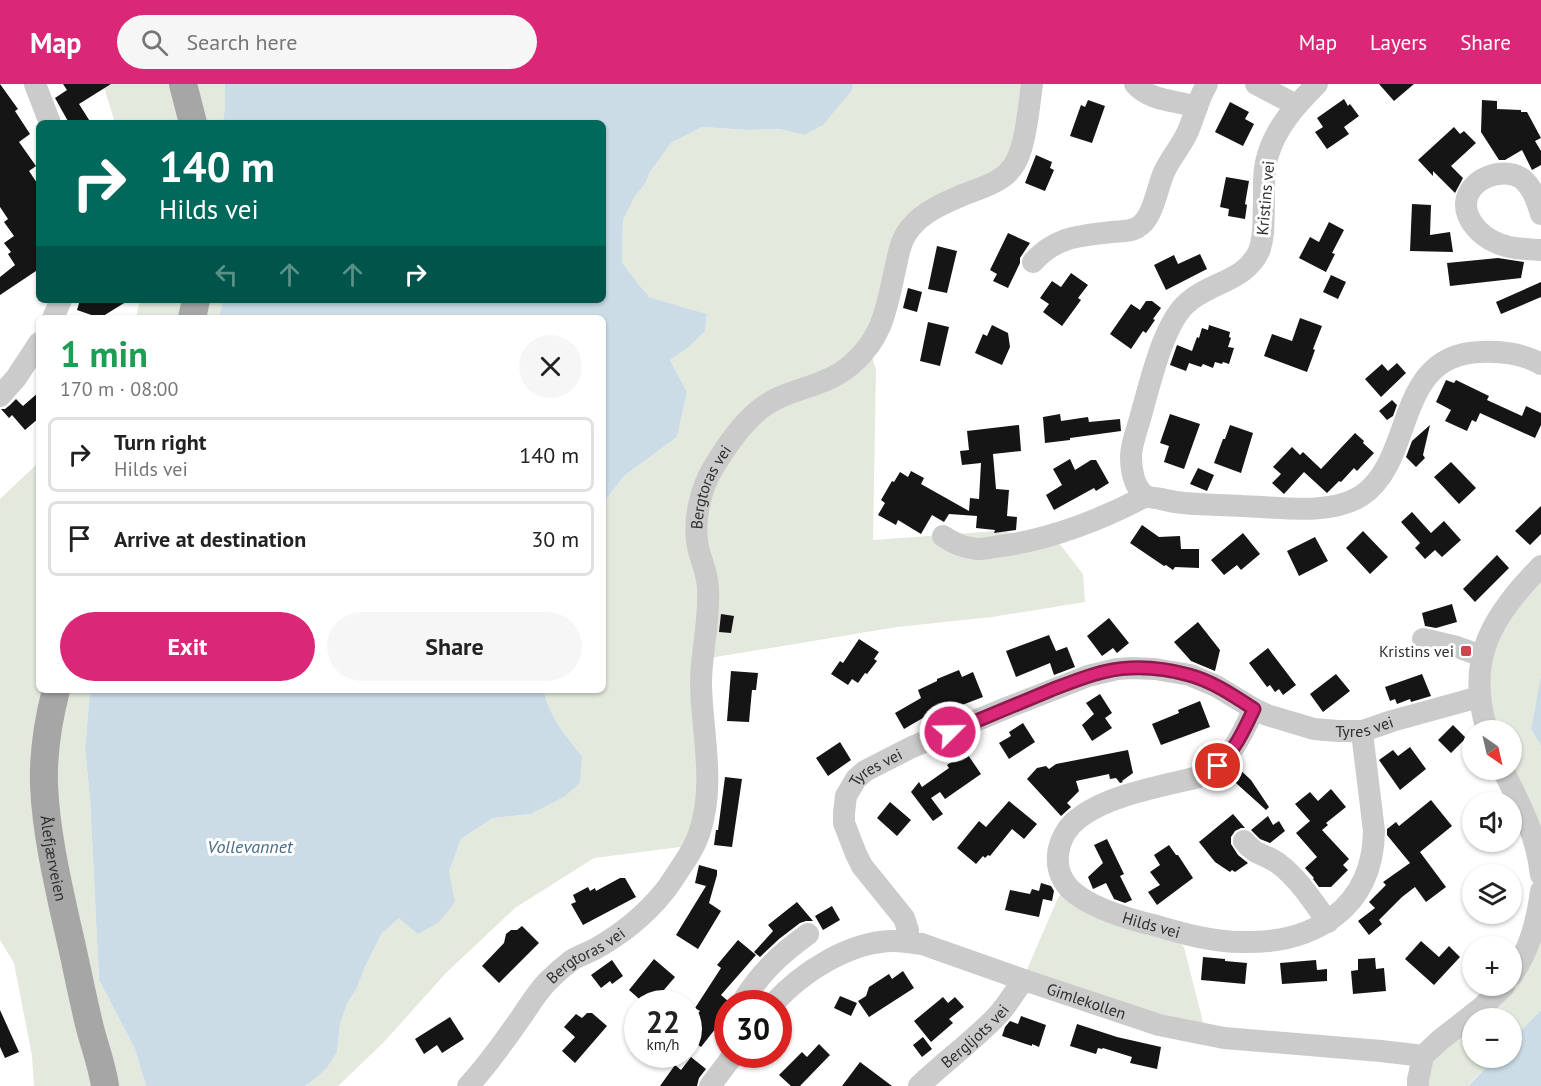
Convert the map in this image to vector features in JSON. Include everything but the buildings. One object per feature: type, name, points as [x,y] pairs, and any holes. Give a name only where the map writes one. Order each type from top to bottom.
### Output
[{"type":"main road","points":[[183,84],[192,120]]},
{"type":"main road","name":"Ålefjærveien","points":[[55,693],[47,734],[44,783],[46,806],[59,887],[105,1086]]},
{"type":"main road","name":"Ålefjærveien","points":[[89,1024],[94,1086]]},
{"type":"street","points":[[35,84],[49,120]]},
{"type":"street","name":"Bergtoras vei","points":[[468,1086],[547,982],[569,962],[595,949],[637,920],[663,893],[698,838],[704,819],[707,792],[701,686],[708,592],[705,569],[698,545],[696,519],[710,472],[733,438],[759,409],[779,398],[837,375],[849,367],[871,345],[885,314],[900,247],[907,233],[921,217],[958,197],[986,188],[1000,180],[1012,168],[1021,152],[1032,84]]},
{"type":"street","points":[[1135,84],[1145,93],[1160,99],[1183,102],[1197,107]]},
{"type":"street","points":[[1033,262],[1040,253],[1065,239],[1130,230],[1140,226],[1150,213],[1165,170],[1189,130],[1200,96],[1207,84]]},
{"type":"street","points":[[1256,84],[1296,105]]},
{"type":"street","name":"Kristins vei","points":[[1146,496],[1135,482],[1131,456],[1166,335],[1185,304],[1208,289],[1240,275],[1257,255],[1262,238],[1265,169],[1268,154],[1288,115],[1317,84]]},
{"type":"street","points":[[1541,214],[1530,188],[1514,174],[1493,174],[1484,178],[1469,194],[1466,202],[1467,212],[1476,227],[1496,243],[1510,247],[1541,250]]},
{"type":"street","points":[[0,396],[16,378],[36,348]]},
{"type":"street","points":[[943,536],[961,546],[977,549],[1024,542],[1075,527],[1146,496],[1199,505],[1312,508],[1340,505],[1360,496],[1378,480],[1421,386],[1440,364],[1473,352],[1494,352],[1519,355],[1541,364]]},
{"type":"street","points":[[1484,720],[1479,698],[1479,671],[1482,656],[1499,615],[1541,566]]},
{"type":"street","points":[[1423,639],[1482,656]]},
{"type":"street","name":"Tyres vei","points":[[907,942],[908,930],[904,918],[862,866],[844,823],[846,796],[856,779],[865,771],[912,747],[1088,676],[1117,669],[1155,669],[1190,675],[1215,686],[1254,709],[1283,720],[1314,729],[1338,731],[1363,731],[1479,698]]},
{"type":"street","name":"Hilds vei","points":[[1254,709],[1237,744],[1227,758],[1208,772],[1199,777],[1113,800],[1079,817],[1071,824],[1058,848],[1059,870],[1061,878],[1076,895],[1106,910],[1145,923],[1213,939],[1243,942],[1273,939],[1299,934],[1328,922],[1344,909],[1359,888],[1367,871],[1374,844],[1363,731]]},
{"type":"street","points":[[1508,780],[1531,831],[1540,862],[1541,875]]},
{"type":"street","points":[[1244,842],[1250,849],[1278,863],[1293,877],[1328,922]]},
{"type":"street","points":[[1522,958],[1536,925],[1541,891]]},
{"type":"street","points":[[750,990],[776,959],[808,934]]},
{"type":"street","name":"Gimlekollen","points":[[787,990],[809,971],[831,958],[881,942],[907,942],[922,944],[1159,1025],[1202,1034],[1286,1044],[1423,1056]]},
{"type":"street","name":"Bergljots vei","points":[[919,1086],[998,1016],[1024,980]]},
{"type":"street","points":[[1418,1086],[1423,1056],[1493,996]]},
{"type":"street","points":[[710,1086],[724,1068]]},
{"type":"shaded area","points":[[103,84],[225,84],[223,120],[114,120]]},
{"type":"shaded area","points":[[853,84],[1027,84],[1016,154],[947,206],[894,257],[869,348],[876,369],[873,540],[997,531],[1055,538],[1083,574],[1085,602],[992,617],[897,627],[710,658],[706,778],[688,846],[594,858],[515,908],[446,973],[383,1043],[338,1086],[305,1086],[327,1068],[337,1052],[340,1024],[347,1004],[357,988],[382,933],[449,872],[461,839],[493,818],[531,814],[564,797],[582,756],[554,717],[545,693],[606,693],[606,499],[624,476],[677,437],[687,392],[670,360],[689,347],[705,331],[707,314],[647,297],[648,295],[622,262],[623,220],[635,196],[671,143],[702,127],[748,130],[779,129],[804,135],[851,90]]},
{"type":"shaded area","points":[[139,303],[222,303],[222,306],[219,315],[137,315]]},
{"type":"shaded area","points":[[36,465],[36,693],[90,693],[85,749],[90,799],[99,980],[135,1049],[146,1086],[34,1086],[32,1056],[14,963],[0,940],[0,499]]},
{"type":"shaded area","points":[[1541,568],[1541,675],[1531,729],[1541,746],[1541,869],[1522,804],[1522,792],[1518,792],[1515,780],[1522,780],[1522,720],[1488,720],[1478,645]]},
{"type":"shaded area","points":[[1067,884],[1160,925],[1184,947],[1206,1034],[1019,988],[1057,900]]},
{"type":"shaded area","points":[[1541,904],[1541,1010],[1522,1029],[1522,1008],[1479,1008],[1494,996],[1522,996],[1522,949]]},
{"type":"shaded area","points":[[1462,1021],[1462,1068],[1485,1068],[1469,1084],[1470,1086],[1420,1086],[1450,1031]]},
{"type":"water","points":[[225,84],[853,84],[852,90],[823,125],[804,135],[779,129],[748,130],[702,127],[671,143],[635,196],[623,220],[622,262],[648,297],[707,314],[705,331],[689,347],[670,360],[687,392],[677,437],[624,476],[606,499],[606,315],[219,315],[222,303],[606,303],[606,120],[223,120]]},
{"type":"water","points":[[1541,675],[1541,746],[1531,729]]},
{"type":"water","name":"Vollevannet","points":[[90,693],[545,693],[554,717],[582,756],[580,783],[564,797],[531,814],[493,818],[461,839],[449,872],[455,902],[439,922],[418,934],[399,918],[382,933],[357,988],[347,1004],[340,1024],[337,1052],[327,1068],[316,1078],[305,1086],[146,1086],[135,1049],[99,980],[90,799],[85,749]]},
{"type":"water","points":[[1541,1010],[1541,1086],[1470,1086],[1485,1068],[1522,1068],[1522,1029]]},
{"type":"place","name":"Kristins vei","points":[[1466,651]]},
{"type":"route","points":[[950,732],[1088,676],[1117,669],[1155,669],[1190,675],[1203,680],[1254,709],[1237,744],[1218,766]]}]
